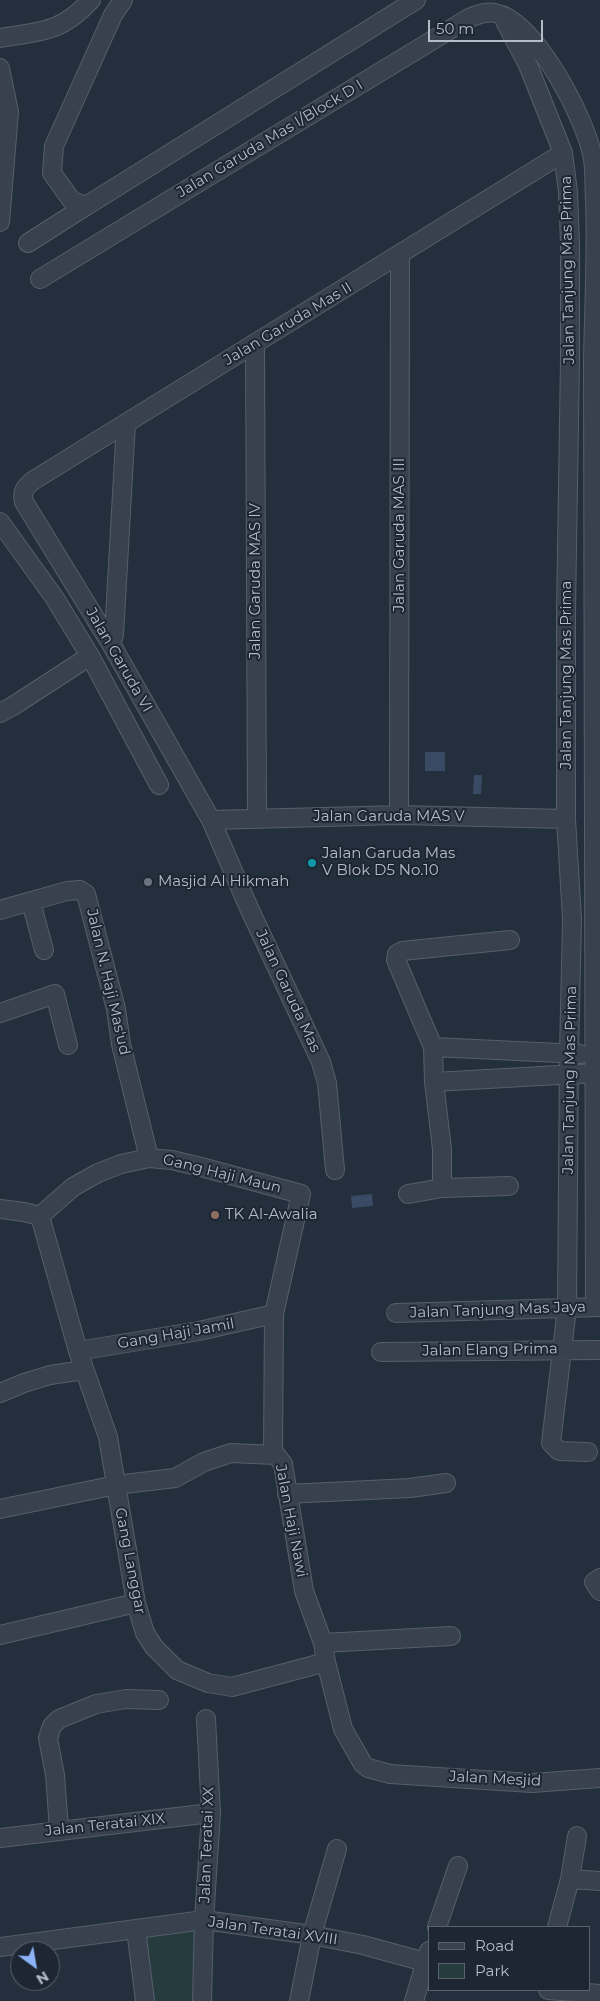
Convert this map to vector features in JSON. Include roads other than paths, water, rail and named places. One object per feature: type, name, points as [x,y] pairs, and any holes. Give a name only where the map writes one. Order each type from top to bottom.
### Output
[{"type":"street","points":[[0,38],[57,27],[66,22],[91,0]]},
{"type":"street","points":[[86,206],[72,201],[52,173],[54,146],[113,15],[123,0]]},
{"type":"street","points":[[28,243],[416,0]]},
{"type":"street","name":"Jalan Tanjung Mas Prima","points":[[495,9],[531,37],[543,53],[593,135],[596,222],[593,360],[597,587],[597,927],[593,1053],[595,1073],[598,1307]]},
{"type":"street","name":"Jalan Tanjung Mas Prima","points":[[495,9],[528,65],[563,153],[570,243],[566,819],[572,919],[567,1308],[551,1443],[558,1451],[588,1452]]},
{"type":"street","name":"Jalan Garuda Mas I/Block D I","points":[[40,279],[469,18],[495,9]]},
{"type":"street","points":[[0,68],[9,112],[0,222]]},
{"type":"street","name":"Jalan Garuda Mas II","points":[[24,502],[23,491],[34,480],[563,153]]},
{"type":"street","name":"Jalan Garuda MAS III","points":[[399,815],[400,255]]},
{"type":"street","name":"Jalan Garuda MAS IV","points":[[255,344],[257,817]]},
{"type":"street","points":[[570,359],[593,360]]},
{"type":"street","points":[[111,644],[114,635],[126,423]]},
{"type":"street","name":"Jalan Garuda VI","points":[[24,502],[111,644],[211,820]]},
{"type":"street","points":[[0,522],[54,597],[90,656],[159,785]]},
{"type":"street","points":[[0,713],[90,656]]},
{"type":"street","name":"Jalan Garuda MAS V","points":[[211,820],[257,817],[399,815],[566,819]]},
{"type":"street","name":"Jalan Garuda Mas","points":[[211,820],[249,908],[321,1062],[327,1083],[335,1170]]},
{"type":"street","name":"Jalan N. Haji Mas'ud","points":[[0,910],[67,891],[80,890],[86,894],[104,957],[116,1009],[121,1044],[149,1158]]},
{"type":"street","points":[[31,902],[44,950]]},
{"type":"street","points":[[572,919],[597,927]]},
{"type":"street","points":[[442,1188],[442,1149],[434,1082],[433,1047],[396,960],[397,954],[402,951],[510,940]]},
{"type":"street","points":[[0,1013],[55,994],[68,1046]]},
{"type":"street","points":[[433,1047],[569,1054],[593,1053]]},
{"type":"street","points":[[434,1082],[595,1073]]},
{"type":"street","name":"Gang Haji Maun","points":[[40,1216],[73,1188],[98,1173],[121,1164],[149,1158],[172,1160],[202,1167],[301,1194],[274,1314]]},
{"type":"street","points":[[408,1194],[442,1188],[509,1186]]},
{"type":"street","points":[[0,1209],[40,1216]]},
{"type":"street","name":"Gang Langgar","points":[[40,1216],[78,1351],[108,1436],[136,1603],[145,1633],[154,1647],[177,1670],[208,1683],[232,1687],[326,1662]]},
{"type":"street","name":"Jalan Tanjung Mas Jaya","points":[[396,1313],[598,1307]]},
{"type":"street","points":[[273,1454],[274,1314]]},
{"type":"street","name":"Gang Haji Jamil","points":[[78,1351],[199,1331],[274,1314]]},
{"type":"street","name":"Jalan Elang Prima","points":[[381,1352],[600,1350]]},
{"type":"street","points":[[0,1393],[50,1375],[84,1370]]},
{"type":"street","name":"Jalan Haji Nawi","points":[[0,1509],[116,1485],[175,1478],[204,1462],[231,1453],[273,1454],[278,1456],[283,1464],[304,1592],[323,1643],[326,1662]]},
{"type":"street","points":[[287,1494],[410,1488],[446,1483]]},
{"type":"street","points":[[600,1578],[594,1582],[600,1591]]},
{"type":"street","points":[[0,1635],[136,1603]]},
{"type":"street","points":[[323,1643],[451,1636]]},
{"type":"street","name":"Jalan Mesjid","points":[[326,1662],[343,1729],[356,1754],[368,1768],[390,1774],[532,1783],[600,1778]]},
{"type":"street","points":[[59,1829],[55,1774],[48,1738],[52,1726],[59,1719],[96,1704],[126,1699],[159,1700]]},
{"type":"street","name":"Jalan Teratai XX","points":[[202,2001],[204,1920],[211,1813],[206,1719]]},
{"type":"street","name":"Jalan Teratai XIX","points":[[0,1838],[59,1829],[211,1813]]},
{"type":"street","points":[[557,1926],[570,1879],[577,1836]]},
{"type":"street","points":[[299,2001],[312,1935],[337,1849]]},
{"type":"street","points":[[437,1926],[458,1866]]},
{"type":"street","points":[[570,1879],[600,1881]]},
{"type":"street","name":"Jalan Teratai XVIII","points":[[0,1947],[204,1920],[312,1935],[427,1957]]},
{"type":"street","points":[[136,1929],[145,2001]]},
{"type":"street","points":[[414,2001],[427,1957]]},
{"type":"street","points":[[561,1991],[600,1994]]},
{"type":"water","points":[[425,752],[445,752],[445,771],[425,771]]},
{"type":"water","points":[[474,775],[482,775],[481,794],[473,794]]},
{"type":"water","points":[[372,1194],[373,1206],[352,1208],[351,1196]]},
{"type":"place","name":"Jalan Garuda Mas V Blok D5 No.10","points":[[312,863]]},
{"type":"place","name":"Masjid Al Hikmah","points":[[148,882]]},
{"type":"place","name":"TK Al-Awalia","points":[[215,1215]]}]
